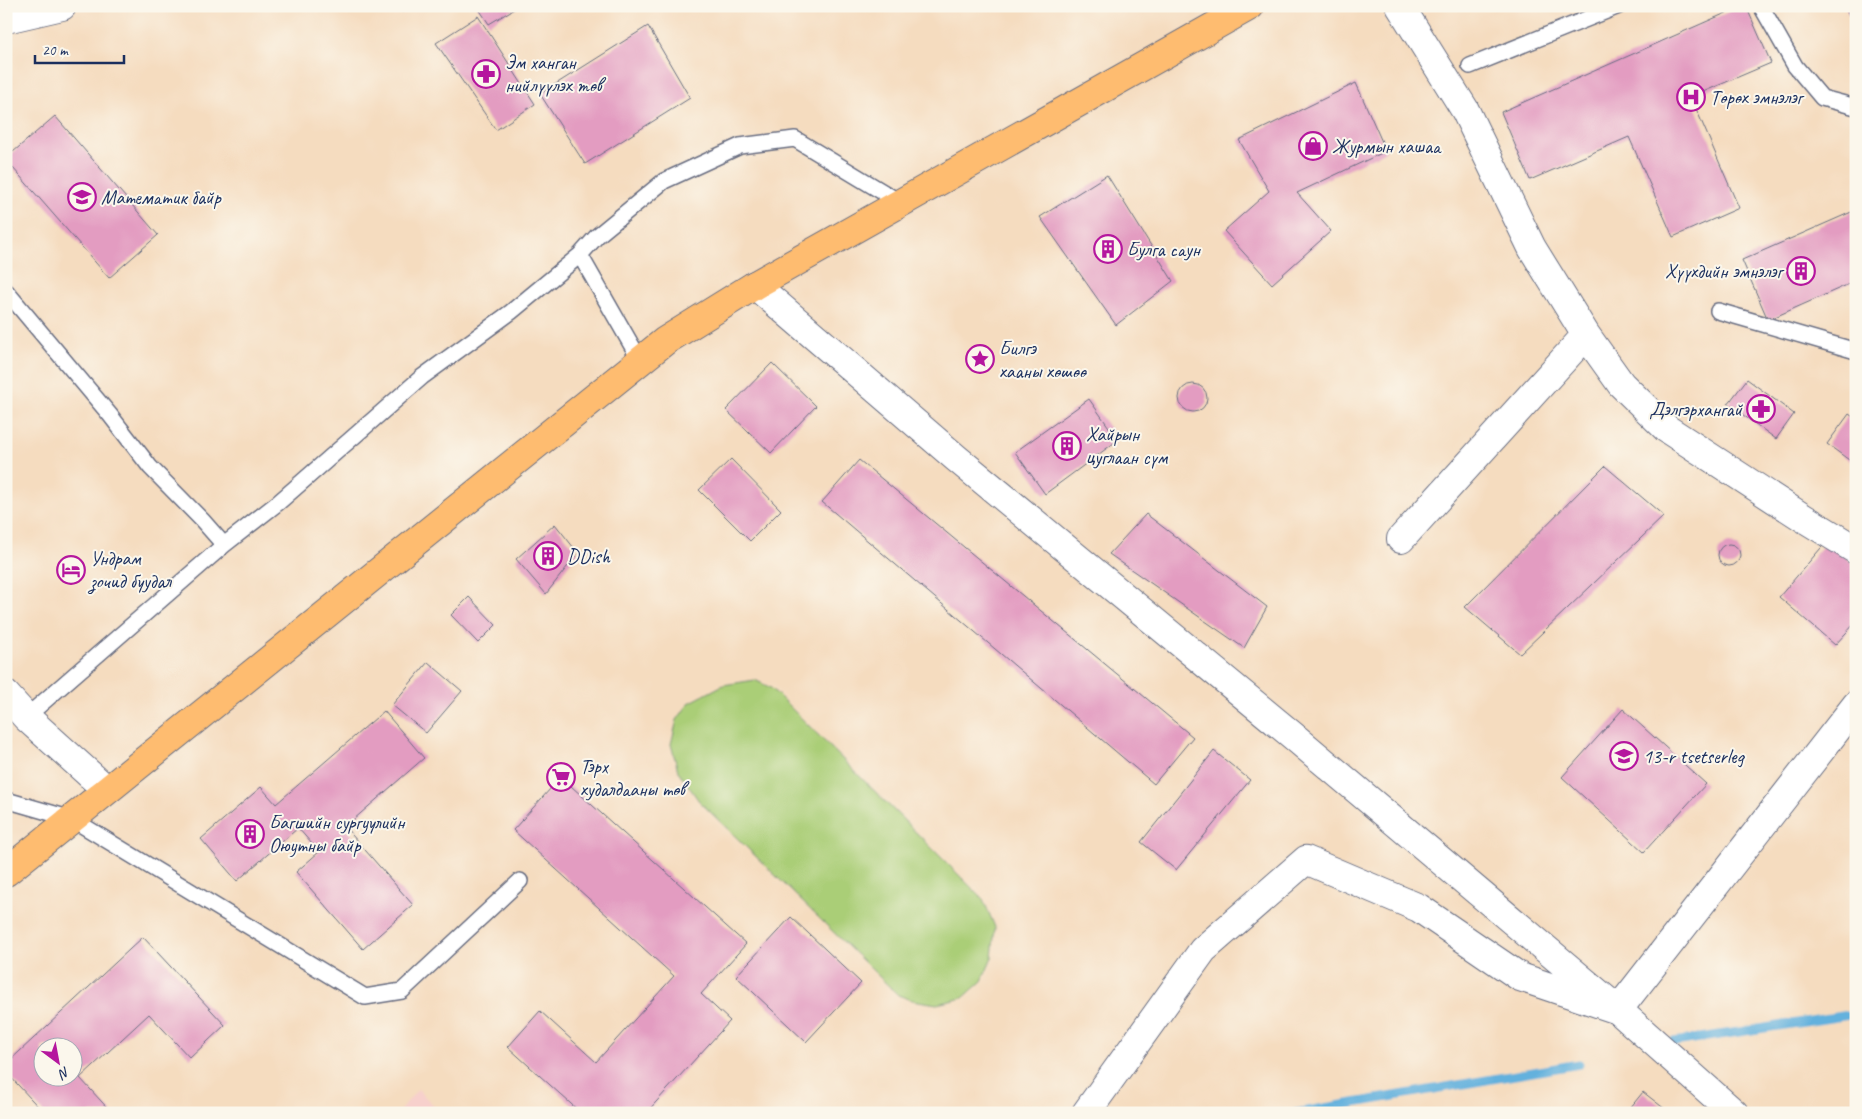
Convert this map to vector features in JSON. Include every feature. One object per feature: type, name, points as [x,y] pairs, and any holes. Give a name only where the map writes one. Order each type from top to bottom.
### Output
[{"type":"highway","points":[[6,872],[665,340],[755,285],[1250,6]]},
{"type":"street","points":[[6,19],[62,6]]},
{"type":"street","points":[[1400,6],[1465,110],[1532,248],[1586,335],[1621,384],[1667,429],[1856,550]]},
{"type":"street","points":[[755,285],[956,458],[1292,735],[1618,1010],[1734,1113]]},
{"type":"street","points":[[1402,539],[1586,335]]},
{"type":"street","points":[[6,695],[26,717],[107,790]]},
{"type":"street","points":[[1618,1010],[1856,705]]},
{"type":"street","points":[[1086,1113],[1204,950],[1306,860],[1418,908],[1520,977],[1618,1010]]},
{"type":"lane","points":[[1470,66],[1619,6]]},
{"type":"lane","points":[[1761,6],[1795,66],[1822,98],[1856,108]]},
{"type":"lane","points":[[26,717],[224,546],[287,495],[422,377],[511,312],[580,255],[597,236],[664,181],[740,146],[795,139],[901,202]]},
{"type":"lane","points":[[580,255],[640,360]]},
{"type":"lane","points":[[6,290],[110,415],[150,467],[202,520],[224,546]]},
{"type":"lane","points":[[1718,311],[1856,351]]},
{"type":"lane","points":[[6,800],[72,819],[365,997],[402,991],[520,881]]},
{"type":"shaded area","points":[[418,1089],[440,1113],[398,1113]]},
{"type":"green space","points":[[755,680],[771,688],[983,899],[995,927],[992,958],[982,981],[963,998],[937,1004],[912,1000],[898,995],[699,801],[678,771],[671,744],[677,720],[689,703],[723,685]]},
{"type":"building","points":[[391,6],[414,6],[403,12]]},
{"type":"building","points":[[477,6],[519,6],[489,24]]},
{"type":"building","points":[[1742,6],[1746,6],[1771,63],[1691,97],[1739,208],[1673,237],[1629,137],[1530,180],[1501,112]]},
{"type":"building","points":[[1845,6],[1856,6],[1856,31]]},
{"type":"building","name":"Эм ханган нийлүүлэх төв","points":[[478,16],[535,104],[496,130],[436,43]]},
{"type":"building","points":[[648,26],[690,98],[585,164],[540,94]]},
{"type":"building","name":"Журмын хашаа","points":[[1356,83],[1386,151],[1297,193],[1331,231],[1272,284],[1224,231],[1269,191],[1239,140]]},
{"type":"building","name":"Математик байр","points":[[55,116],[158,235],[109,278],[6,160]]},
{"type":"building","name":"Булга саун","points":[[1107,175],[1173,281],[1116,325],[1040,217]]},
{"type":"building","name":"Хүүхдийн эмнэлэг","points":[[1856,210],[1856,281],[1768,320],[1742,260]]},
{"type":"building","points":[[772,363],[816,406],[771,453],[726,410]]},
{"type":"building","name":"Дэлгэрхангай","points":[[1747,379],[1794,414],[1776,439],[1728,404]]},
{"type":"building","points":[[1193,384],[1203,388],[1207,398],[1203,408],[1193,412],[1183,408],[1179,398],[1183,388]]},
{"type":"building","name":"Хайрын цуглаан сүм","points":[[1089,399],[1118,440],[1045,494],[1015,452]]},
{"type":"building","points":[[1849,414],[1856,419],[1856,465],[1827,444]]},
{"type":"building","points":[[731,459],[781,510],[750,541],[699,490]]},
{"type":"building","points":[[859,460],[1193,737],[1154,784],[822,502]]},
{"type":"building","points":[[1605,466],[1664,516],[1520,654],[1465,607]]},
{"type":"building","points":[[1146,514],[1267,607],[1244,648],[1109,554]]},
{"type":"building","name":"DDish","points":[[555,524],[578,553],[546,594],[516,559]]},
{"type":"building","points":[[1827,541],[1856,566],[1856,622],[1835,645],[1779,597]]},
{"type":"building","points":[[1729,544],[1737,547],[1740,555],[1737,563],[1729,566],[1721,563],[1718,555],[1721,547]]},
{"type":"building","points":[[469,597],[496,625],[478,643],[451,615]]},
{"type":"building","points":[[428,662],[462,691],[426,733],[392,705]]},
{"type":"building","points":[[1623,709],[1706,784],[1644,852],[1562,777]]},
{"type":"building","name":"Багшийн сургуулийн Оюутны байр","points":[[384,711],[424,758],[345,827],[413,905],[363,949],[296,872],[319,852],[298,828],[237,881],[201,839],[261,787],[276,804]]},
{"type":"building","points":[[1214,751],[1250,780],[1176,870],[1141,842]]},
{"type":"building","points":[[561,777],[746,944],[701,994],[730,1021],[646,1113],[581,1113],[508,1047],[540,1011],[596,1062],[674,976],[513,830]]},
{"type":"building","points":[[791,917],[861,983],[806,1042],[736,976]]},
{"type":"building","points":[[143,937],[225,1025],[190,1058],[149,1014],[82,1076],[82,1036],[36,1036]]},
{"type":"building","points":[[32,1040],[32,1086],[82,1086],[82,1080],[112,1113],[44,1113],[6,1072],[6,1064]]},
{"type":"building","points":[[1643,1092],[1670,1113],[1626,1113]]},
{"type":"waterway","points":[[1674,1042],[1856,1014]]},
{"type":"waterway","points":[[1296,1113],[1579,1064]]},
{"type":"place","name":"Эм ханган нийлүүлэх төв","points":[[486,74]]},
{"type":"place","name":"Төрөх эмнэлэг","points":[[1691,97]]},
{"type":"place","name":"Журмын хашаа","points":[[1313,146]]},
{"type":"place","name":"Математик байр","points":[[82,197]]},
{"type":"place","name":"Булга саун","points":[[1108,249]]},
{"type":"place","name":"Хүүхдийн эмнэлэг","points":[[1801,271]]},
{"type":"place","name":"Билгэ хааны хөшөө","points":[[980,359]]},
{"type":"place","name":"Дэлгэрхангай","points":[[1761,409]]},
{"type":"place","name":"Хайрын цуглаан сүм","points":[[1067,446]]},
{"type":"place","name":"DDish","points":[[548,556]]},
{"type":"place","name":"Ундрам зочид буудал","points":[[71,570]]},
{"type":"place","name":"13-r tsetserleg","points":[[1624,756]]},
{"type":"place","name":"Тэрх худалдааны төв","points":[[561,777]]},
{"type":"place","name":"Багшийн сургуулийн Оюутны байр","points":[[250,834]]}]
